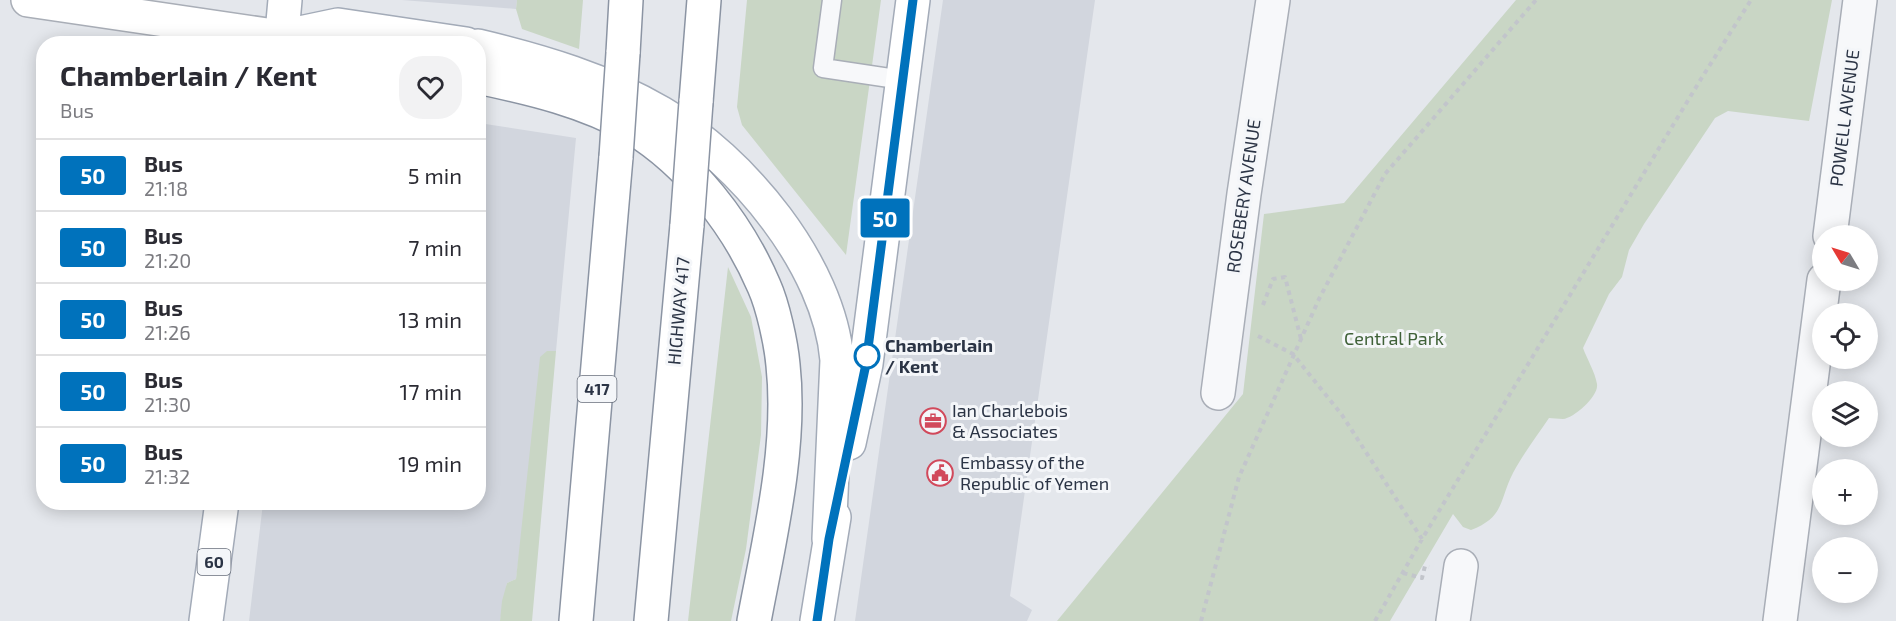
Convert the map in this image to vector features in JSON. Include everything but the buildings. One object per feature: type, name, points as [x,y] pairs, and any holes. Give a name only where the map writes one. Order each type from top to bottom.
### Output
[{"type":"main road","points":[[28,0],[256,36]]},
{"type":"main road","points":[[285,0],[288,36]]},
{"type":"main road","name":"417","points":[[576,621],[616,157],[626,0]]},
{"type":"main road","name":"HIGHWAY 417","points":[[651,621],[687,225],[704,0]]},
{"type":"main road","points":[[817,621],[829,539],[866,364],[913,0]]},
{"type":"main road","points":[[304,36],[338,25],[425,36]]},
{"type":"main road","points":[[486,48],[526,57],[565,70],[634,98],[663,114],[723,160],[774,216],[793,242],[820,292],[835,338],[837,360],[829,539]]},
{"type":"main road","points":[[486,79],[591,108],[633,129],[667,153],[697,182],[728,219],[749,255],[765,288],[775,324],[783,365],[784,399],[784,440],[772,527],[754,621]]},
{"type":"main road","name":"60","points":[[206,621],[221,510]]},
{"type":"street","name":"ROSEBERY AVENUE","points":[[1218,393],[1244,194],[1273,0]]},
{"type":"street","name":"POWELL AVENUE","points":[[1831,225],[1860,0]]},
{"type":"street","points":[[1780,621],[1823,291]]},
{"type":"street","points":[[1447,567],[1453,621]]},
{"type":"lane","points":[[832,0],[823,68],[903,80]]},
{"type":"path","points":[[1201,621],[1239,477],[1319,299],[1385,174],[1536,0]]},
{"type":"path","points":[[1375,621],[1422,539],[1751,0]]},
{"type":"path","points":[[1260,312],[1273,279],[1285,277],[1301,339]]},
{"type":"path","points":[[1252,333],[1293,354],[1342,415],[1422,539]]},
{"type":"path","points":[[1403,573],[1422,578],[1425,566],[1447,567]]},
{"type":"shaded area","points":[[402,0],[517,0],[516,9]]},
{"type":"shaded area","points":[[943,0],[1095,0],[1010,596],[1032,610],[1027,621],[855,621]]},
{"type":"shaded area","points":[[486,124],[576,138],[556,351],[547,351],[516,579],[507,583],[500,621],[249,621],[262,510],[486,510]]},
{"type":"green space","points":[[517,0],[583,0],[579,49],[522,29],[516,9]]},
{"type":"green space","points":[[747,0],[881,0],[846,255],[742,125],[737,107]]},
{"type":"green space","name":"Central Park","points":[[1516,0],[1832,0],[1809,121],[1728,111],[1715,118],[1629,250],[1622,277],[1609,294],[1583,348],[1596,379],[1597,389],[1594,394],[1585,406],[1568,418],[1549,418],[1517,466],[1500,507],[1490,519],[1471,530],[1463,527],[1453,514],[1390,621],[1057,621],[1243,394],[1264,214],[1344,203]]},
{"type":"green space","points":[[728,267],[751,317],[762,377],[761,435],[746,549],[731,621],[688,621]]},
{"type":"green space","points":[[547,351],[556,351],[532,621],[500,621],[507,583],[516,579],[540,357]]},
{"type":"bus line","name":"50","points":[[817,621],[829,539],[866,364],[913,0]]},
{"type":"place","name":"Chamberlain / Kent","points":[[867,356]]},
{"type":"place","name":"Ian Charlebois & Associates","points":[[933,421]]},
{"type":"place","name":"Embassy of the Republic of Yemen","points":[[940,473]]}]
